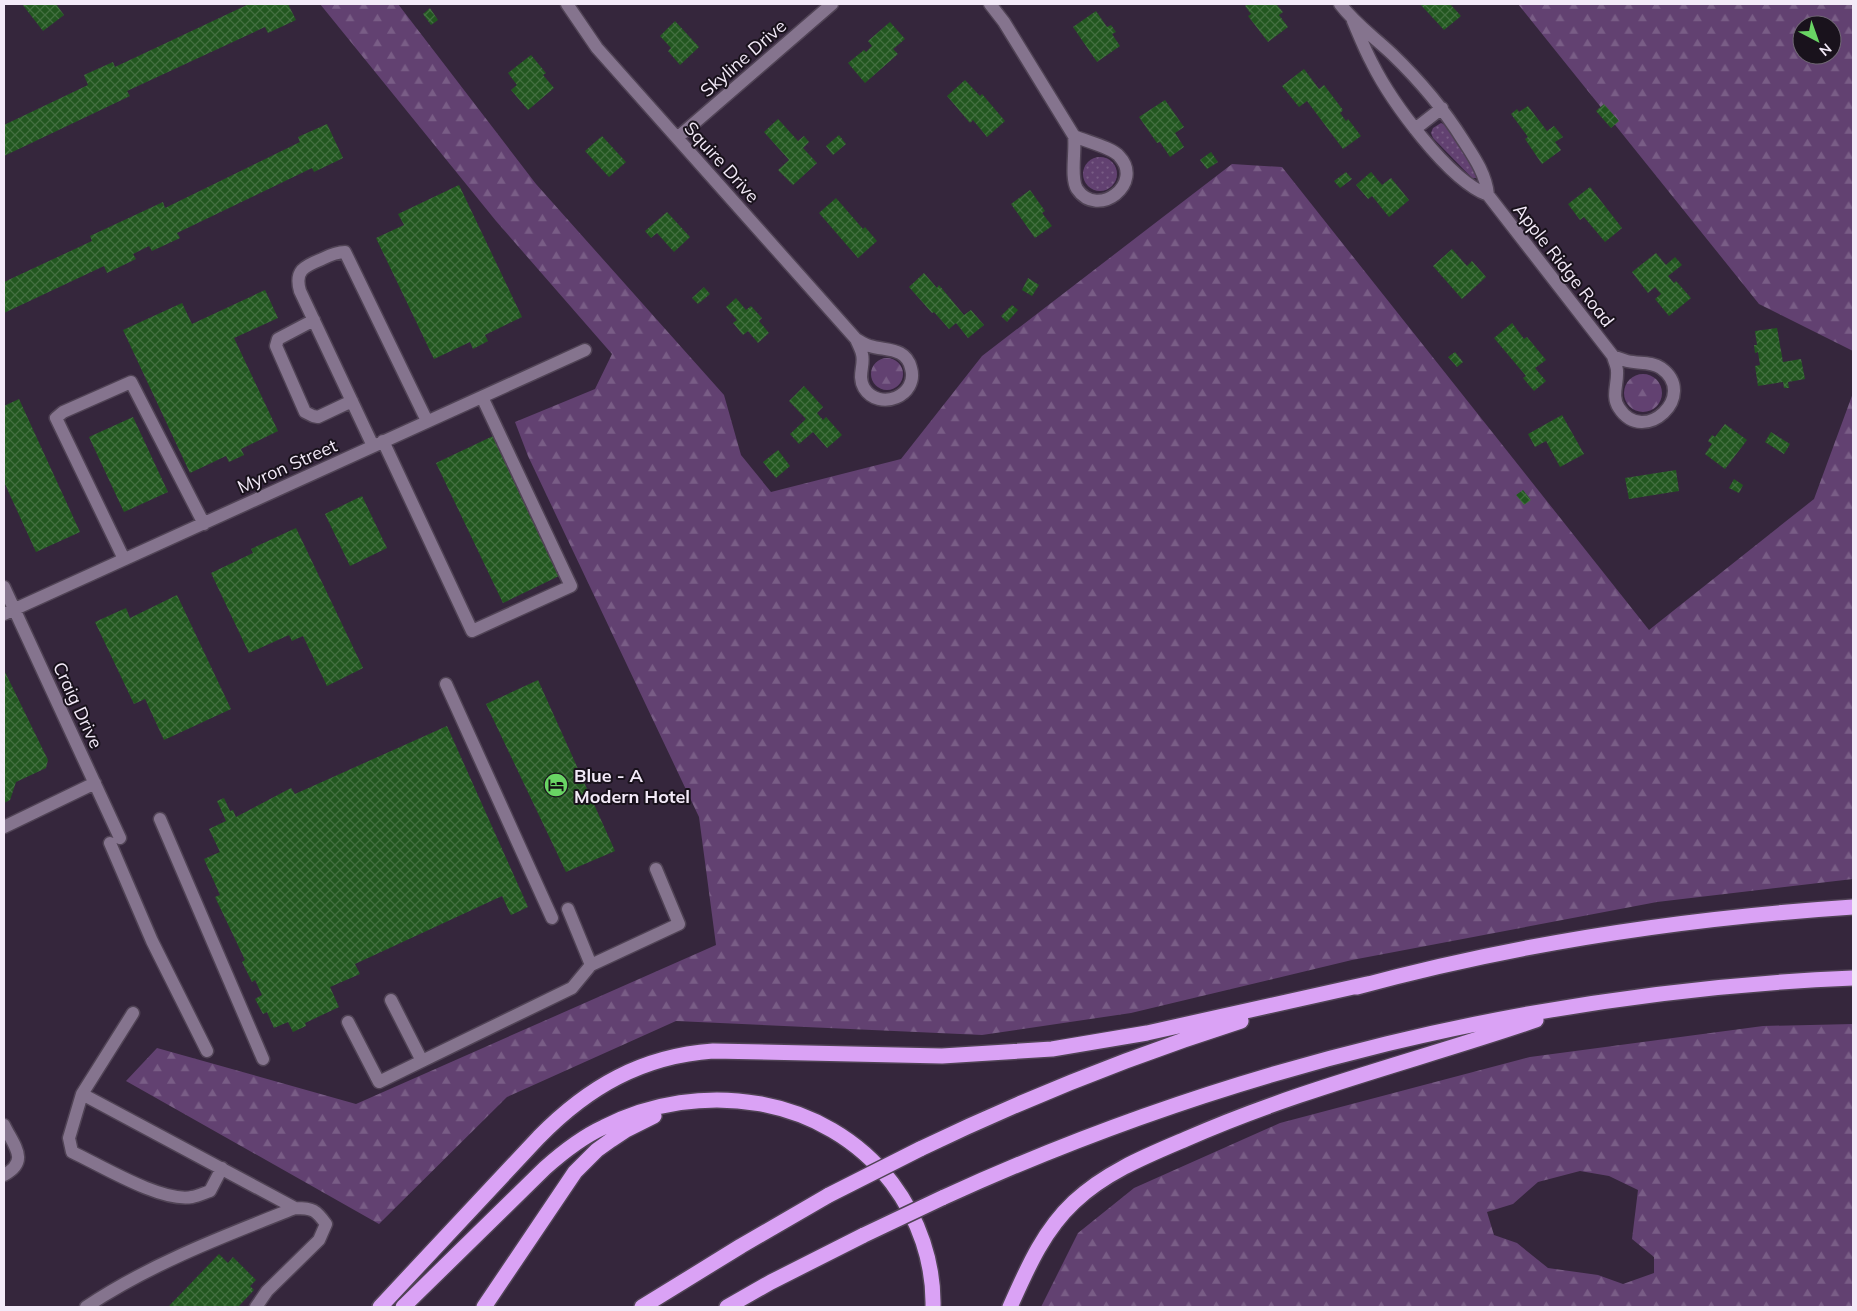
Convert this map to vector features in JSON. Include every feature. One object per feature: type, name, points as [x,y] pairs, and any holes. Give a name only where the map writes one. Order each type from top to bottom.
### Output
[{"type":"highway","points":[[380,1307],[565,1112],[606,1082],[664,1058],[714,1051],[942,1056],[1052,1049],[1147,1033],[1493,955],[1619,932],[1746,916],[1853,907]]},
{"type":"highway","points":[[727,1307],[771,1282],[864,1235],[1030,1159],[1150,1114],[1271,1075],[1395,1042],[1518,1016],[1582,1005],[1707,989],[1853,978]]},
{"type":"highway","points":[[642,1307],[829,1195],[920,1149],[1057,1088],[1126,1060],[1239,1021],[1367,984]]},
{"type":"highway","points":[[1010,1307],[1034,1255],[1055,1223],[1085,1193],[1119,1170],[1215,1126],[1279,1102],[1348,1078],[1448,1050],[1582,1005]]},
{"type":"highway","points":[[484,1307],[575,1172],[597,1150],[626,1130],[658,1114],[693,1104],[738,1100]]},
{"type":"highway","points":[[403,1307],[545,1168],[588,1135],[620,1119],[657,1107],[692,1101],[738,1100],[786,1110],[819,1123],[849,1140],[877,1165],[908,1206],[918,1229],[928,1261],[933,1307]]},
{"type":"street","name":"Squire Drive","points":[[567,4],[598,48],[856,339],[868,346],[894,350],[901,353],[907,359],[911,367],[912,376],[906,392],[892,400],[875,398],[868,393],[863,386],[861,378],[863,355],[856,339]]},
{"type":"street","name":"Skyline Drive","points":[[677,138],[832,4]]},
{"type":"street","points":[[990,4],[1004,22],[1074,136],[1076,149],[1073,172],[1077,188],[1082,195],[1090,199],[1107,200],[1115,196],[1122,189],[1126,181],[1124,163],[1120,156],[1112,150],[1088,143],[1074,136]]},
{"type":"street","name":"Apple Ridge Road","points":[[1340,4],[1353,21],[1401,63],[1442,108],[1477,163],[1487,185],[1488,195]]},
{"type":"street","name":"Apple Ridge Road","points":[[1353,21],[1371,63],[1396,104],[1415,129],[1450,168],[1480,192],[1488,195],[1613,356]]},
{"type":"street","points":[[1415,129],[1442,108]]},
{"type":"street","points":[[427,422],[345,252],[338,252],[305,266],[297,281],[300,291],[352,401],[378,444],[472,632],[571,586],[482,397]]},
{"type":"street","points":[[314,320],[278,339],[276,346],[305,412],[318,417],[352,401]]},
{"type":"street","name":"Myron Street","points":[[9,612],[585,350]]},
{"type":"street","points":[[1613,356],[1627,361],[1652,364],[1667,374],[1673,390],[1673,399],[1670,407],[1664,414],[1648,422],[1631,419],[1624,414],[1618,407],[1615,399],[1614,391],[1617,370],[1613,356]]},
{"type":"street","points":[[124,560],[56,418],[63,412],[130,382],[204,524]]},
{"type":"street","name":"Craig Drive","points":[[4,587],[9,612],[95,783],[152,940],[207,1051]]},
{"type":"street","points":[[446,684],[552,918]]},
{"type":"street","points":[[4,827],[95,783]]},
{"type":"street","points":[[160,819],[262,1059]]},
{"type":"street","points":[[348,1022],[378,1082],[572,988],[591,965],[679,924],[656,869]]},
{"type":"street","points":[[568,910],[591,965]]},
{"type":"street","points":[[391,1000],[422,1061]]},
{"type":"street","points":[[133,1013],[82,1094],[69,1138],[72,1152],[164,1195],[190,1198],[210,1191],[222,1168]]},
{"type":"street","points":[[82,1094],[295,1208]]},
{"type":"street","points":[[4,1125],[19,1161],[16,1167],[4,1175]]},
{"type":"street","points":[[86,1307],[104,1295],[196,1247],[295,1208],[310,1208],[319,1214],[326,1224],[319,1240],[267,1290],[256,1307]]},
{"type":"green space","points":[[320,4],[398,4],[536,184],[724,395],[741,455],[771,492],[901,459],[982,356],[1232,164],[1282,167],[1649,630],[1814,499],[1853,393],[1853,879],[1657,902],[1352,960],[1131,1013],[982,1035],[676,1021],[507,1097],[379,1224],[126,1081],[157,1048],[356,1104],[716,945],[699,817],[528,456],[515,422],[595,389],[612,354],[496,221]]},
{"type":"green space","points":[[1518,4],[1853,4],[1853,351],[1759,304]]},
{"type":"green space","points":[[1441,123],[1457,139],[1478,176],[1477,178],[1472,178],[1433,138],[1431,133],[1433,128]]},
{"type":"green space","points":[[1100,157],[1112,162],[1117,174],[1112,186],[1100,191],[1088,186],[1083,174],[1088,162]]},
{"type":"green space","points":[[887,358],[893,359],[898,363],[902,368],[902,380],[898,385],[893,389],[887,390],[881,389],[876,385],[872,380],[871,374],[872,368],[876,363],[881,359]]},
{"type":"green space","points":[[1643,374],[1657,379],[1662,393],[1657,407],[1643,412],[1629,407],[1624,393],[1629,379]]},
{"type":"green space","points":[[1853,1024],[1853,1307],[1041,1307],[1078,1233],[1134,1188],[1280,1123],[1530,1057],[1763,1026]],"holes":[[[1580,1171],[1609,1176],[1638,1190],[1632,1239],[1654,1257],[1654,1273],[1623,1284],[1598,1275],[1548,1268],[1517,1243],[1494,1235],[1487,1212],[1513,1204],[1538,1182]]]},
{"type":"building","points":[[22,4],[56,4],[64,15],[43,31]]},
{"type":"building","points":[[249,4],[288,4],[296,20],[268,33],[265,27],[127,91],[130,96],[4,156],[4,125],[88,85],[84,75],[113,62],[115,67]]},
{"type":"building","points":[[1248,4],[1276,4],[1283,12],[1279,15],[1288,27],[1268,42],[1248,16],[1251,14],[1245,6]]},
{"type":"building","points":[[1420,4],[1450,4],[1461,16],[1444,30]]},
{"type":"building","points":[[430,8],[438,20],[431,25],[423,14]]},
{"type":"building","points":[[1096,11],[1107,27],[1111,25],[1116,32],[1112,34],[1120,46],[1097,62],[1073,27]]},
{"type":"building","points":[[675,21],[699,47],[680,65],[668,51],[671,48],[660,36]]},
{"type":"building","points":[[890,22],[905,39],[893,49],[898,54],[865,83],[848,63],[864,50],[866,52],[872,46],[868,41]]},
{"type":"building","points":[[531,55],[546,73],[543,75],[554,88],[528,110],[511,90],[517,85],[508,73]]},
{"type":"building","points":[[1304,69],[1319,89],[1324,85],[1343,110],[1340,113],[1346,121],[1348,119],[1361,136],[1343,149],[1307,101],[1299,107],[1282,86]]},
{"type":"building","points":[[965,80],[980,96],[982,94],[1005,121],[987,137],[973,120],[970,123],[947,96]]},
{"type":"building","points":[[1165,100],[1184,127],[1175,133],[1184,147],[1170,157],[1160,142],[1157,143],[1139,117]]},
{"type":"building","points":[[1604,104],[1619,121],[1611,128],[1596,111]]},
{"type":"building","points":[[1528,106],[1547,131],[1554,126],[1563,137],[1555,142],[1561,150],[1542,164],[1525,139],[1528,137],[1511,114],[1517,109],[1519,112]]},
{"type":"building","points":[[778,119],[798,141],[804,136],[809,142],[803,148],[817,163],[793,185],[778,170],[789,160],[764,132]]},
{"type":"building","points":[[327,124],[343,158],[314,172],[312,168],[177,233],[180,238],[152,251],[149,246],[133,254],[136,259],[107,273],[104,266],[4,313],[4,282],[92,241],[90,236],[163,202],[165,208],[300,142],[298,137]]},
{"type":"building","points":[[839,135],[846,144],[833,155],[826,146]]},
{"type":"building","points":[[602,136],[626,162],[609,177],[585,151]]},
{"type":"building","points":[[1211,152],[1218,162],[1207,169],[1200,160]]},
{"type":"building","points":[[1346,172],[1352,179],[1340,188],[1334,181]]},
{"type":"building","points":[[1371,172],[1382,185],[1391,178],[1409,200],[1389,217],[1372,196],[1368,199],[1356,185]]},
{"type":"building","points":[[459,185],[522,317],[485,335],[488,341],[473,349],[470,342],[434,359],[376,238],[404,225],[398,214]]},
{"type":"building","points":[[1590,187],[1622,228],[1605,242],[1584,217],[1580,220],[1568,204]]},
{"type":"building","points":[[1030,190],[1045,211],[1042,213],[1052,226],[1035,238],[1011,204]]},
{"type":"building","points":[[836,198],[863,229],[865,227],[877,241],[858,258],[819,213]]},
{"type":"building","points":[[667,212],[690,237],[674,252],[657,233],[651,238],[645,231]]},
{"type":"building","points":[[1452,249],[1467,266],[1472,261],[1486,277],[1462,299],[1433,266]]},
{"type":"building","points":[[1656,253],[1666,265],[1675,257],[1682,265],[1668,276],[1674,283],[1676,281],[1691,298],[1669,316],[1655,299],[1661,294],[1655,287],[1648,293],[1632,272]]},
{"type":"building","points":[[924,273],[937,288],[939,285],[964,315],[971,310],[984,325],[968,338],[956,323],[949,329],[909,287]]},
{"type":"building","points":[[1028,278],[1039,285],[1032,296],[1022,290]]},
{"type":"building","points":[[704,287],[710,294],[698,304],[692,298]]},
{"type":"building","points":[[265,290],[278,318],[234,338],[278,431],[241,449],[244,455],[229,462],[226,456],[190,473],[123,330],[182,303],[192,324]]},
{"type":"building","points":[[736,298],[746,310],[751,306],[762,318],[759,321],[769,333],[758,343],[748,331],[743,335],[733,323],[737,320],[726,307]]},
{"type":"building","points":[[1012,305],[1018,310],[1007,322],[1001,316]]},
{"type":"building","points":[[1512,323],[1524,339],[1527,337],[1546,360],[1535,368],[1546,381],[1534,391],[1523,378],[1526,376],[1494,338]]},
{"type":"building","points":[[1777,328],[1783,362],[1801,359],[1805,379],[1788,382],[1789,388],[1784,388],[1783,382],[1758,386],[1755,366],[1760,365],[1758,352],[1755,353],[1754,345],[1757,345],[1755,331]]},
{"type":"building","points":[[1455,352],[1463,362],[1457,367],[1448,357]]},
{"type":"building","points":[[804,386],[823,407],[817,413],[823,420],[826,417],[842,435],[827,448],[813,432],[799,444],[790,434],[806,419],[789,401]]},
{"type":"building","points":[[19,399],[80,532],[36,552],[4,482],[4,406]]},
{"type":"building","points":[[1562,415],[1584,454],[1560,467],[1546,441],[1535,447],[1528,434]]},
{"type":"building","points":[[133,417],[168,492],[124,512],[89,437]]},
{"type":"building","points":[[1725,424],[1747,440],[1725,469],[1705,454],[1712,444],[1708,441],[1712,435],[1715,437]]},
{"type":"building","points":[[1771,432],[1790,444],[1784,454],[1765,442]]},
{"type":"building","points":[[493,436],[559,576],[503,603],[436,463]]},
{"type":"building","points":[[778,450],[790,466],[776,478],[763,462]]},
{"type":"building","points":[[1676,470],[1679,491],[1629,499],[1625,478]]},
{"type":"building","points":[[1734,479],[1743,485],[1739,493],[1729,488]]},
{"type":"building","points":[[1523,490],[1531,500],[1524,505],[1516,495]]},
{"type":"building","points":[[362,496],[387,548],[350,566],[325,514]]},
{"type":"building","points":[[296,528],[363,668],[327,686],[303,636],[292,641],[289,635],[249,653],[211,573],[253,553],[251,549]]},
{"type":"building","points":[[177,595],[231,709],[164,740],[145,699],[134,704],[95,622],[126,608],[130,618]]},
{"type":"building","points":[[4,670],[48,760],[46,768],[16,782],[10,800],[4,803]]},
{"type":"building","points":[[538,680],[615,851],[566,872],[486,704]]},
{"type":"building","points":[[447,726],[528,907],[511,915],[502,896],[355,964],[360,974],[330,987],[339,1007],[305,1023],[306,1026],[293,1032],[288,1022],[274,1028],[267,1012],[263,1014],[255,999],[262,995],[255,980],[252,982],[242,962],[245,960],[215,897],[220,895],[204,859],[220,852],[209,829],[226,821],[217,801],[224,798],[230,811],[233,810],[236,817],[291,788],[295,794]]},
{"type":"building","points":[[219,1254],[228,1263],[233,1257],[256,1280],[250,1286],[254,1290],[238,1307],[168,1307]]},
{"type":"place","name":"Blue - A Modern Hotel","points":[[556,785]]}]
